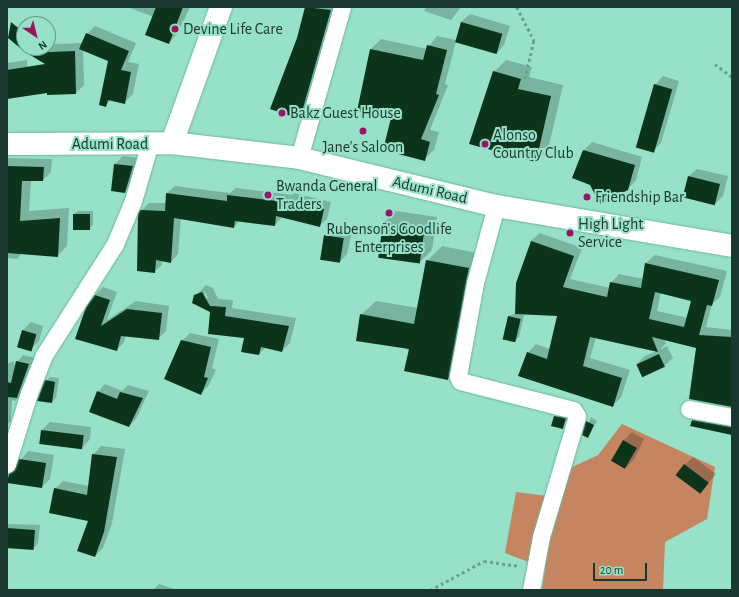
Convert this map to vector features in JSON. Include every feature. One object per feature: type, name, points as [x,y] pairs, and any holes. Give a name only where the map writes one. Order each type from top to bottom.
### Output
[{"type":"main road","points":[[172,143],[221,7]]},
{"type":"main road","name":"Adumi Road","points":[[7,144],[172,143],[299,158],[496,206],[732,246]]},
{"type":"street","points":[[299,158],[342,7]]},
{"type":"street","points":[[7,464],[29,393],[44,355],[115,244],[133,201],[150,144]]},
{"type":"street","points":[[496,206],[475,283],[458,376],[460,381],[573,410],[577,416],[541,537],[531,590]]},
{"type":"street","points":[[689,409],[732,417]]},
{"type":"path","points":[[518,7],[534,41],[525,79]]},
{"type":"path","points":[[715,64],[732,78]]},
{"type":"path","points":[[430,590],[484,561],[536,568]]},
{"type":"shaded area","points":[[622,424],[715,467],[707,519],[665,542],[663,590],[542,590],[545,568],[505,553],[516,492],[547,496],[570,468],[598,455]]},
{"type":"building","points":[[156,7],[183,7],[169,44],[145,35]]},
{"type":"building","points":[[305,7],[331,10],[300,119],[270,109],[297,38]]},
{"type":"building","points":[[11,22],[16,26],[16,44],[8,38]]},
{"type":"building","points":[[461,22],[502,34],[497,54],[455,42]]},
{"type":"building","points":[[86,33],[129,51],[121,70],[131,72],[125,104],[108,100],[106,107],[99,105],[108,61],[79,49]]},
{"type":"building","points":[[427,45],[447,50],[436,94],[439,95],[421,139],[430,142],[425,161],[383,150],[391,118],[357,111],[370,49],[423,60]]},
{"type":"building","points":[[75,51],[76,94],[47,95],[47,93],[7,99],[7,70],[45,64],[32,56],[56,56],[56,52]]},
{"type":"building","points":[[493,71],[521,79],[518,89],[551,96],[536,162],[469,144]]},
{"type":"building","points":[[654,84],[672,89],[654,153],[636,147]]},
{"type":"building","points":[[583,150],[635,165],[628,190],[600,204],[590,185],[572,178]]},
{"type":"building","points":[[114,164],[133,166],[125,193],[111,191]]},
{"type":"building","points":[[7,166],[44,167],[43,181],[22,181],[20,221],[60,218],[58,257],[7,253]]},
{"type":"building","points":[[688,176],[720,184],[715,205],[683,197]]},
{"type":"building","points":[[166,193],[227,201],[227,195],[285,202],[286,200],[324,209],[320,227],[276,216],[275,226],[235,221],[234,228],[174,218],[171,263],[156,260],[155,273],[137,271],[138,214],[140,210],[165,211]]},
{"type":"building","points":[[73,214],[90,214],[90,230],[73,230]]},
{"type":"building","points":[[383,223],[425,229],[420,264],[378,258]]},
{"type":"building","points":[[324,235],[344,238],[340,263],[320,260]]},
{"type":"building","points":[[531,241],[574,256],[563,287],[607,297],[610,282],[641,288],[645,263],[719,280],[712,306],[707,305],[699,335],[732,337],[732,407],[689,399],[696,348],[652,337],[658,352],[590,337],[583,366],[622,378],[613,407],[518,376],[527,352],[547,359],[557,316],[515,314],[516,283]],"holes":[[[655,292],[691,301],[684,327],[649,319]]]},
{"type":"building","points":[[426,260],[469,268],[448,380],[404,371],[409,349],[356,341],[360,314],[414,324]]},
{"type":"building","points":[[202,292],[210,306],[226,307],[225,316],[289,326],[282,352],[261,347],[259,355],[241,352],[244,338],[208,334],[210,312],[192,303],[194,295]]},
{"type":"building","points":[[95,295],[110,300],[101,326],[127,309],[162,313],[159,340],[121,336],[117,351],[75,339],[86,307]]},
{"type":"building","points":[[508,316],[521,319],[515,342],[503,339]]},
{"type":"building","points":[[22,330],[36,334],[31,351],[17,347]]},
{"type":"building","points":[[181,340],[211,347],[204,377],[208,378],[201,395],[164,379]]},
{"type":"building","points":[[659,354],[665,367],[642,377],[636,365]]},
{"type":"building","points":[[16,361],[29,364],[17,398],[7,397],[7,382],[11,383]]},
{"type":"building","points":[[45,380],[55,382],[52,403],[37,401]]},
{"type":"building","points":[[97,391],[117,399],[120,392],[143,398],[129,427],[89,412]]},
{"type":"building","points":[[554,416],[566,418],[563,429],[551,426]]},
{"type":"building","points":[[692,420],[732,427],[732,435],[690,426]]},
{"type":"building","points":[[586,421],[594,425],[588,438],[582,435]]},
{"type":"building","points":[[41,430],[84,435],[82,449],[39,444]]},
{"type":"building","points":[[623,440],[637,448],[625,469],[611,461]]},
{"type":"building","points":[[92,454],[117,457],[104,532],[95,557],[77,551],[88,521],[49,513],[54,488],[87,495]]},
{"type":"building","points":[[19,459],[46,463],[42,488],[7,483],[9,474],[14,471]]},
{"type":"building","points":[[684,464],[709,483],[700,494],[676,475]]},
{"type":"building","points":[[7,528],[35,530],[34,550],[7,548]]},
{"type":"place","name":"Devine Life Care","points":[[175,29]]},
{"type":"place","name":"Bakz Guest House","points":[[282,113]]},
{"type":"place","name":"Jane's Saloon","points":[[363,131]]},
{"type":"place","name":"Alonso Country Club","points":[[485,144]]},
{"type":"place","name":"Bwanda General Traders","points":[[268,195]]},
{"type":"place","name":"Friendship Bar","points":[[587,197]]},
{"type":"place","name":"Rubenson's Goodlife Enterprises","points":[[389,213]]},
{"type":"place","name":"High Light Service","points":[[570,233]]}]
